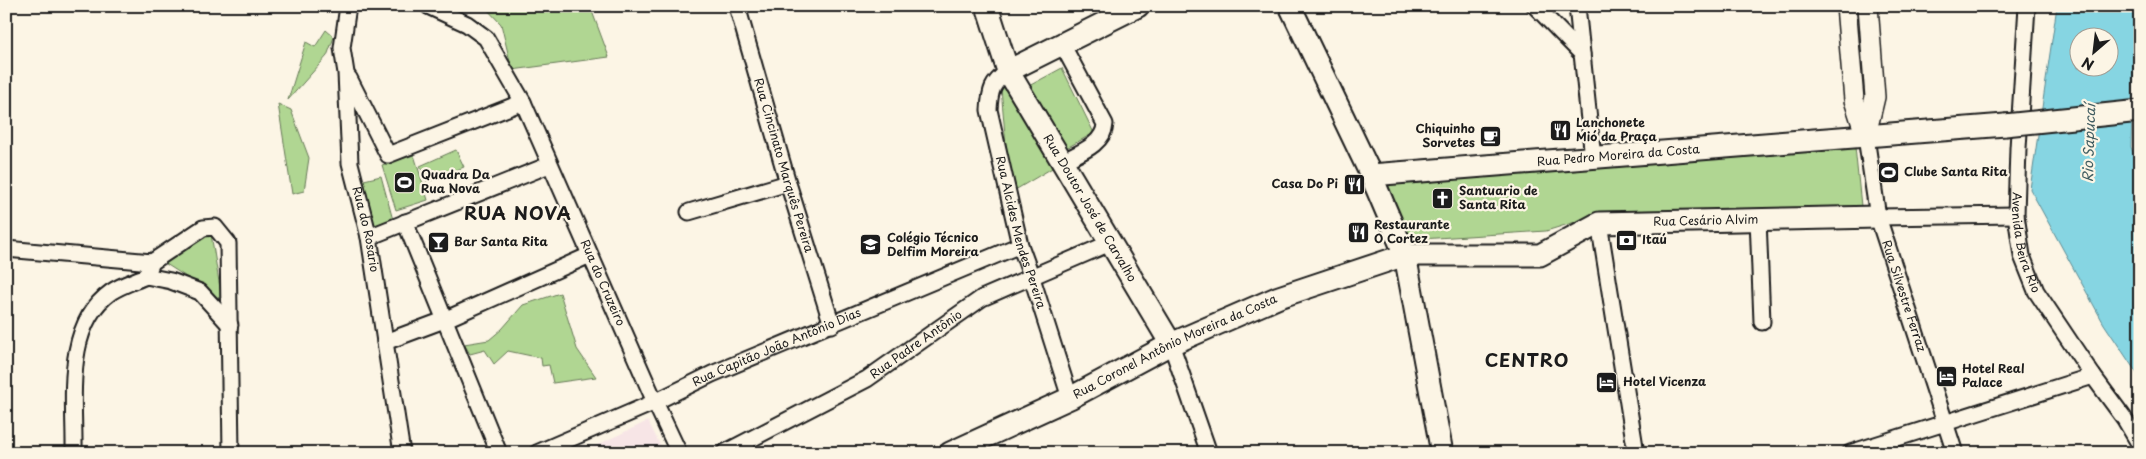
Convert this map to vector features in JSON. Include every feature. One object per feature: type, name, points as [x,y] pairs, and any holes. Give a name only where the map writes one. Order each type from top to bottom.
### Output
[{"type":"main road","name":"Rua Doutor José de Carvalho","points":[[987,6],[1008,71],[1171,344]]},
{"type":"main road","points":[[1008,71],[1138,6]]},
{"type":"main road","points":[[1290,6],[1370,175],[1405,255],[1442,453]]},
{"type":"main road","name":"Rua Pedro Moreira da Costa","points":[[1370,175],[2004,125],[2140,111]]},
{"type":"main road","name":"Rua Cesário Alvim","points":[[1405,255],[1540,255],[1599,223],[1758,218],[1878,217]]},
{"type":"main road","name":"Rua Coronel Antônio Moreira da Costa","points":[[960,451],[1070,398],[1171,344],[1279,297],[1405,255]]},
{"type":"street","name":"Rua do Rosário","points":[[348,6],[342,48],[346,74],[350,163],[370,238],[402,453]]},
{"type":"street","name":"Rua do Cruzeiro","points":[[428,6],[467,24],[486,38],[523,102],[654,402],[679,453]]},
{"type":"street","name":"Rua Cincinato Marquês Pereira","points":[[737,6],[788,183],[832,325]]},
{"type":"street","points":[[1535,6],[1582,54]]},
{"type":"street","points":[[1577,6],[1594,158]]},
{"type":"street","points":[[1846,6],[1854,100],[1866,136]]},
{"type":"street","points":[[1866,136],[1875,98],[1868,6]]},
{"type":"street","name":"Avenida Beira Rio","points":[[2027,6],[2018,148],[2016,215],[2022,256],[2036,291],[2093,376],[2124,418],[2140,445]]},
{"type":"street","points":[[1062,44],[1105,124],[1105,131],[1097,142],[1062,162]]},
{"type":"street","name":"Rua Alcides Mendes Pereira","points":[[1008,71],[996,81],[990,95],[990,110],[1020,245],[1070,398]]},
{"type":"street","points":[[346,74],[388,155],[523,102]]},
{"type":"street","name":"Rua Silvestre Ferraz","points":[[1866,136],[1878,217],[1955,453]]},
{"type":"street","points":[[370,238],[405,222],[549,165]]},
{"type":"street","points":[[689,212],[788,183]]},
{"type":"street","name":"Rua Cesário Alvim","points":[[1878,217],[2016,215]]},
{"type":"street","points":[[1758,218],[1762,322]]},
{"type":"street","points":[[405,222],[499,453]]},
{"type":"street","points":[[1599,223],[1636,453]]},
{"type":"street","points":[[74,453],[76,349],[85,324],[96,307],[112,292],[149,269],[203,228],[215,227],[228,244],[231,453]]},
{"type":"street","name":"Rua Padre Antônio","points":[[724,453],[867,379],[982,298],[1110,243]]},
{"type":"street","name":"Rua Capitão João Antônio Dias","points":[[537,453],[654,402],[712,374],[1020,245]]},
{"type":"street","points":[[6,249],[149,269],[171,281],[200,292],[230,324]]},
{"type":"street","points":[[385,342],[444,320],[590,255]]},
{"type":"street","points":[[1171,344],[1209,453]]},
{"type":"street","points":[[1850,453],[2093,376]]},
{"type":"shaded area","points":[[648,421],[664,453],[580,453]]},
{"type":"green space","points":[[484,6],[590,6],[609,57],[512,70],[501,24]]},
{"type":"green space","points":[[326,30],[334,37],[327,56],[288,100],[306,42],[315,47]]},
{"type":"green space","points":[[1062,68],[1094,133],[1061,151],[1027,87]]},
{"type":"green space","points":[[1005,86],[1054,167],[1010,193],[1001,88]]},
{"type":"green space","points":[[278,104],[291,110],[309,158],[304,191],[292,194]]},
{"type":"green space","points":[[1855,147],[1861,206],[1588,218],[1546,231],[1405,240],[1385,183]]},
{"type":"green space","points":[[456,150],[464,167],[427,182],[420,166]]},
{"type":"green space","name":"Quadra Da Rua Nova","points":[[414,155],[428,200],[396,210],[382,165]]},
{"type":"green space","points":[[381,176],[393,220],[372,227],[364,180]]},
{"type":"green space","points":[[211,234],[222,300],[163,262]]},
{"type":"green space","points":[[560,293],[577,349],[596,377],[553,383],[549,365],[542,366],[541,358],[508,351],[494,364],[485,350],[470,354],[464,344],[489,340],[502,329],[523,305]]},
{"type":"water","name":"Rio Sapucaí","points":[[2057,6],[2135,6],[2131,147],[2140,172],[2140,378],[2104,324],[2030,189]]},
{"type":"place","name":"Lanchonete Mió da Praça","points":[[1560,130]]},
{"type":"place","name":"Chiquinho Sorvetes","points":[[1491,136]]},
{"type":"place","name":"Clube Santa Rita","points":[[1888,172]]},
{"type":"place","name":"Quadra Da Rua Nova","points":[[405,182]]},
{"type":"place","name":"Casa Do Pi","points":[[1354,184]]},
{"type":"place","name":"Santuario de Santa Rita","points":[[1443,198]]},
{"type":"place","name":"Restaurante O Cortez","points":[[1358,232]]},
{"type":"place","name":"Itaú","points":[[1626,240]]},
{"type":"place","name":"Bar Santa Rita","points":[[438,242]]},
{"type":"place","name":"Colégio Técnico Delfim Moreira","points":[[871,245]]},
{"type":"place","name":"Hotel Real Palace","points":[[1946,376]]},
{"type":"place","name":"Hotel Vicenza","points":[[1607,382]]},
{"type":"district","name":"RUA NOVA","points":[[518,214]]},
{"type":"district","name":"CENTRO","points":[[1527,361]]}]
